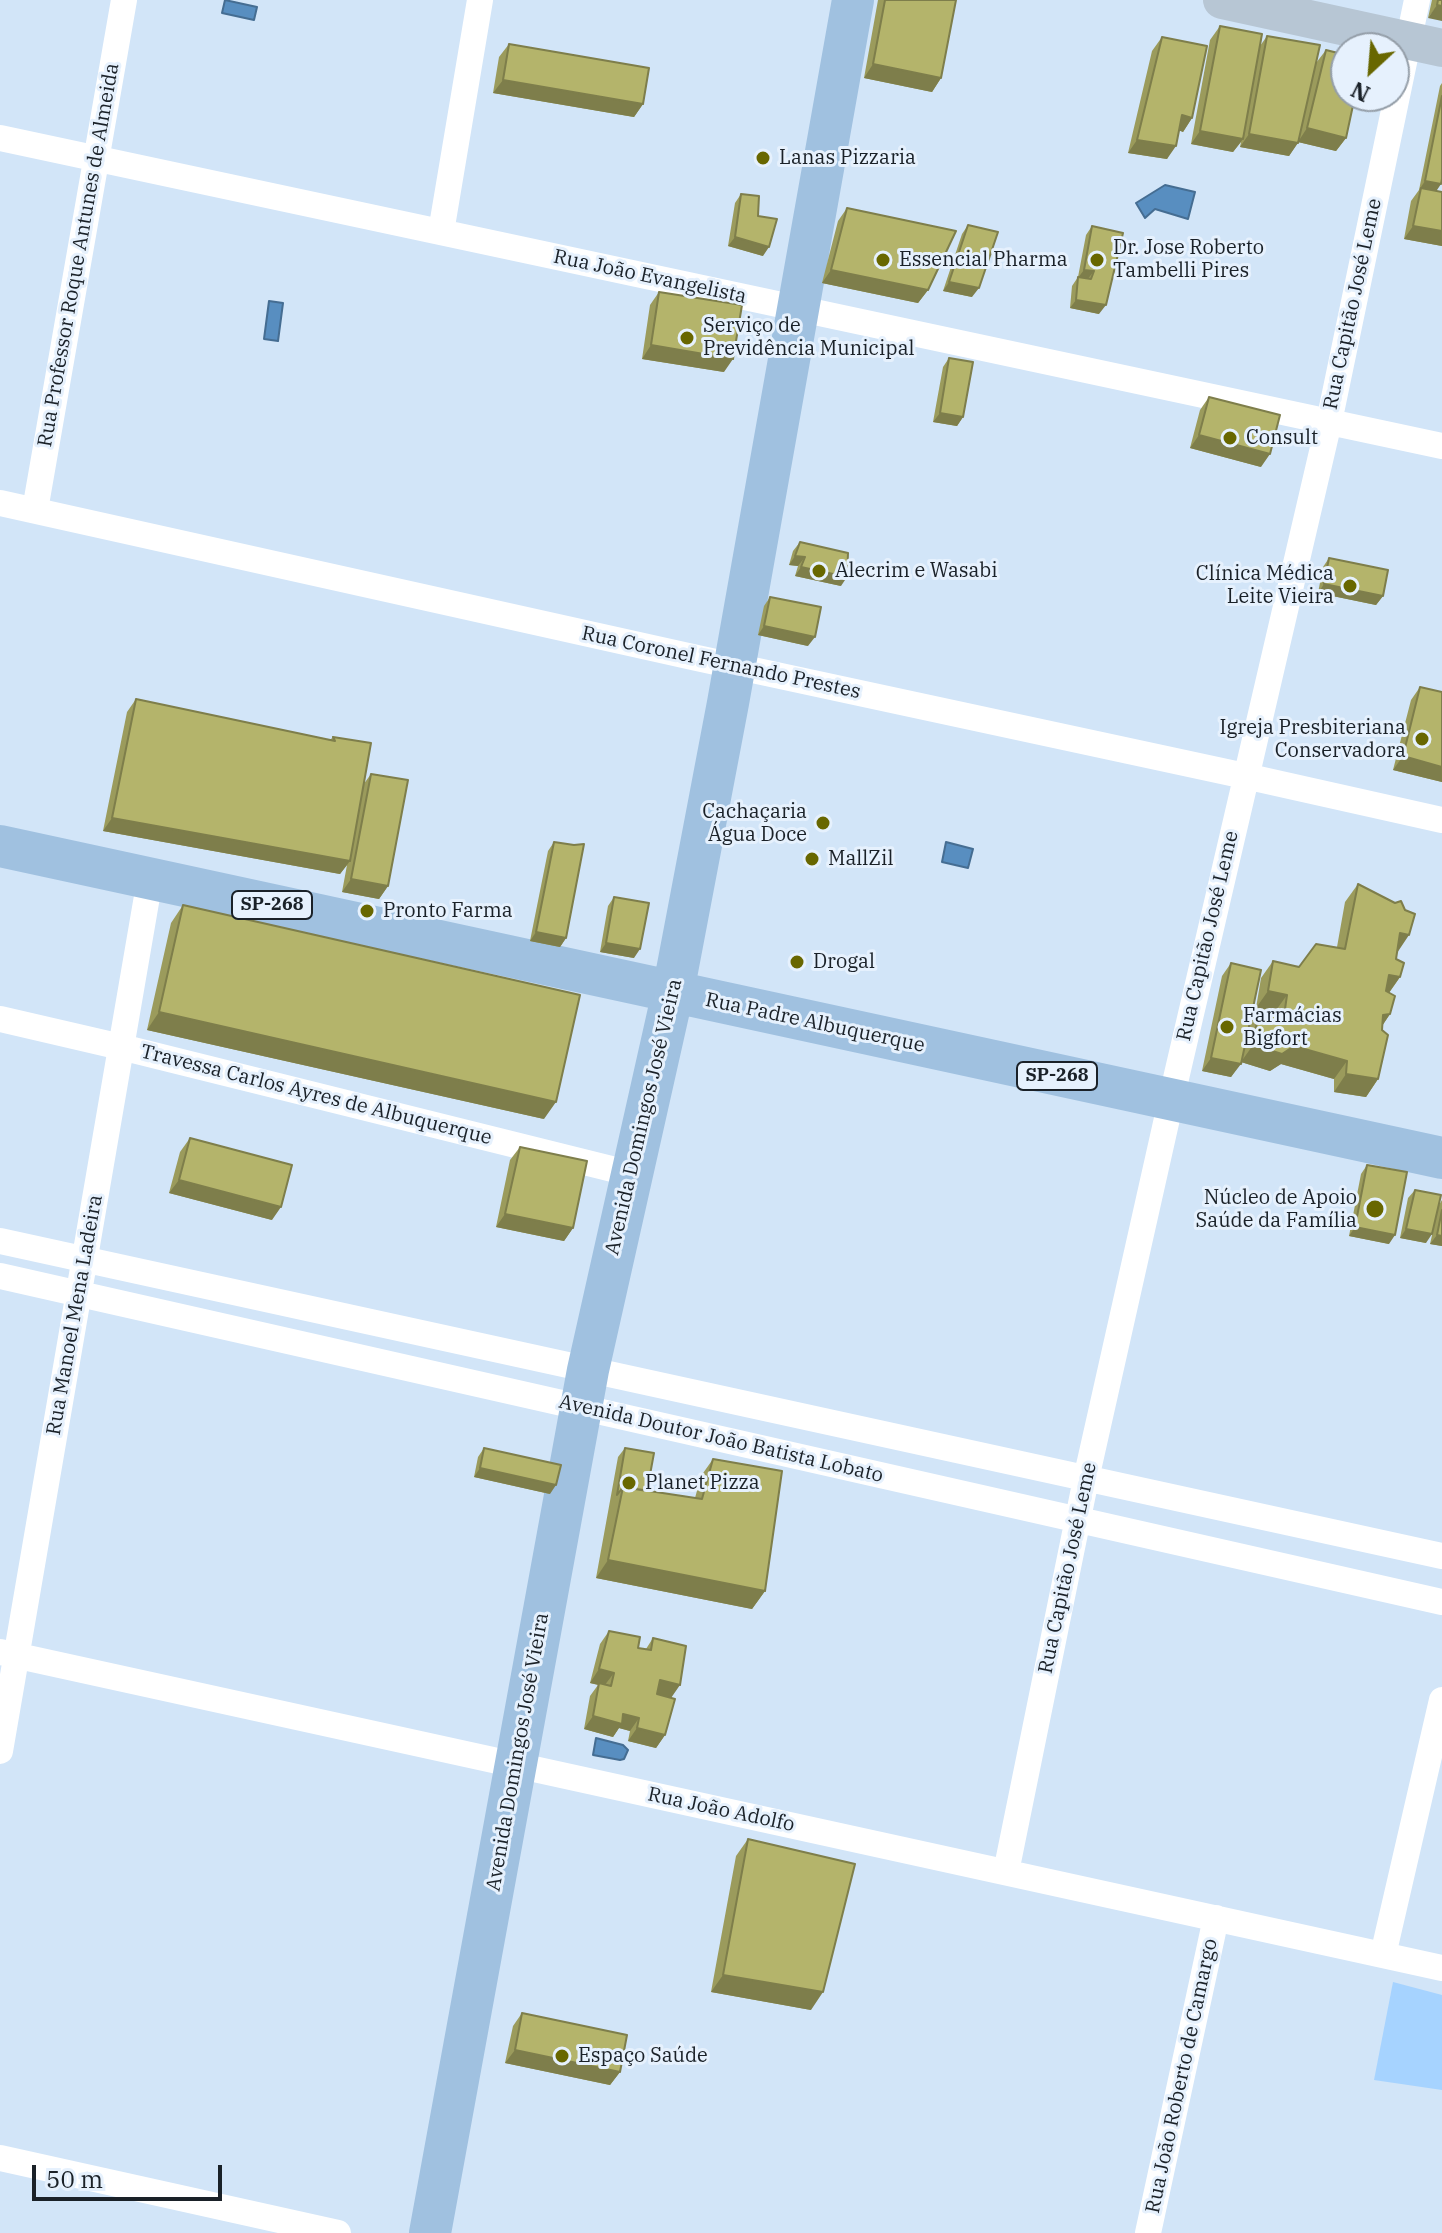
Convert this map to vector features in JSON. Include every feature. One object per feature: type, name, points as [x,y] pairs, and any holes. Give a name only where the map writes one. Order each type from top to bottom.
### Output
[{"type":"main road","name":"Avenida Domingos José Vieira","points":[[430,2233],[584,1389],[673,992],[735,666],[853,0]]},
{"type":"main road","points":[[1222,0],[1425,45]]},
{"type":"main road","name":"Rua Padre Albuquerque","points":[[0,846],[1442,1158]]},
{"type":"street","name":"Rua Professor Roque Antunes de Almeida","points":[[35,510],[124,0]]},
{"type":"street","points":[[441,232],[480,0]]},
{"type":"street","name":"Rua Capitão José Leme","points":[[1006,1872],[1086,1479],[1245,776],[1329,422],[1425,45],[1417,0]]},
{"type":"street","name":"Rua João Evangelista","points":[[0,138],[1442,446]]},
{"type":"street","name":"Rua Coronel Fernando Prestes","points":[[0,503],[1442,820]]},
{"type":"street","name":"Rua Manoel Mena Ladeira","points":[[0,1751],[8,1654],[79,1294],[150,879]]},
{"type":"street","name":"Travessa Carlos Ayres de Albuquerque","points":[[0,1019],[632,1174]]},
{"type":"street","name":"Avenida Doutor João Batista Lobato","points":[[0,1241],[85,1260],[584,1389],[1078,1520],[1442,1602]]},
{"type":"street","name":"Avenida Doutor João Batista Lobato","points":[[0,1276],[79,1294],[584,1389],[1086,1479],[1442,1556]]},
{"type":"street","name":"Rua João Adolfo","points":[[8,1654],[1442,1968]]},
{"type":"street","points":[[1383,1955],[1442,1700]]},
{"type":"street","name":"Rua João Roberto de Camargo","points":[[1148,2233],[1216,1918]]},
{"type":"street","points":[[0,2158],[338,2233]]},
{"type":"shaded area","points":[[225,0],[257,7],[254,20],[222,13]]},
{"type":"shaded area","points":[[1165,185],[1195,192],[1188,219],[1155,209],[1145,218],[1136,203]]},
{"type":"shaded area","points":[[269,301],[283,303],[278,341],[264,339]]},
{"type":"shaded area","points":[[946,842],[973,849],[968,868],[942,862]]},
{"type":"shaded area","points":[[596,1738],[623,1745],[628,1750],[624,1759],[593,1755]]},
{"type":"shaded area","points":[[1393,1982],[1442,1995],[1442,2090],[1374,2080]]},
{"type":"building","points":[[885,0],[956,0],[941,78],[873,64]]},
{"type":"building","points":[[1220,26],[1262,34],[1243,139],[1200,131]]},
{"type":"building","points":[[1267,36],[1320,45],[1298,143],[1249,134]]},
{"type":"building","points":[[1162,37],[1207,46],[1192,118],[1182,115],[1176,146],[1137,140]]},
{"type":"building","points":[[509,44],[649,68],[643,104],[503,80]]},
{"type":"building","points":[[1326,50],[1330,51],[1330,112],[1352,112],[1346,138],[1307,128]]},
{"type":"building","points":[[1442,96],[1442,179],[1441,184],[1425,181]]},
{"type":"building","points":[[1421,188],[1442,192],[1442,231],[1413,226]]},
{"type":"building","points":[[741,194],[759,196],[758,216],[777,219],[769,247],[735,237]]},
{"type":"building","name":"Essencial Pharma","points":[[847,208],[956,231],[928,290],[831,270]]},
{"type":"building","points":[[968,225],[998,232],[979,288],[949,282]]},
{"type":"building","name":"Dr. Jose Roberto Tambelli Pires","points":[[1092,226],[1123,233],[1106,305],[1076,300],[1078,277],[1091,279],[1094,271],[1084,270]]},
{"type":"building","name":"Serviço de Previdência Municipal","points":[[659,292],[742,305],[733,359],[651,345]]},
{"type":"building","points":[[949,358],[973,362],[963,417],[940,413]]},
{"type":"building","points":[[1209,397],[1280,415],[1270,454],[1199,435]]},
{"type":"building","points":[[800,542],[848,553],[847,577],[801,567],[805,557],[795,556]]},
{"type":"building","points":[[1329,558],[1388,570],[1383,596],[1324,584]]},
{"type":"building","points":[[770,597],[821,607],[815,637],[764,626]]},
{"type":"building","name":"Igreja Presbiteriana Conservadora","points":[[1420,687],[1442,692],[1442,767],[1403,756]]},
{"type":"building","points":[[136,699],[335,741],[333,737],[371,743],[350,861],[112,818]]},
{"type":"building","points":[[371,774],[408,780],[388,886],[351,879]]},
{"type":"building","points":[[554,842],[584,844],[566,938],[536,932]]},
{"type":"building","points":[[1358,884],[1395,903],[1401,901],[1405,910],[1415,914],[1409,935],[1400,933],[1396,959],[1404,963],[1400,977],[1389,975],[1386,991],[1395,996],[1390,1014],[1383,1015],[1382,1030],[1388,1035],[1378,1079],[1346,1074],[1347,1061],[1294,1046],[1282,1054],[1253,1045],[1259,1010],[1284,1016],[1287,995],[1268,991],[1273,961],[1299,967],[1316,944],[1345,949]]},
{"type":"building","points":[[614,897],[649,903],[640,949],[606,943]]},
{"type":"building","points":[[183,905],[580,995],[556,1102],[159,1012]]},
{"type":"building","name":"Farmácias Bigfort","points":[[1231,963],[1261,970],[1241,1064],[1211,1058]]},
{"type":"building","points":[[190,1138],[292,1165],[281,1207],[179,1180]]},
{"type":"building","points":[[520,1147],[587,1161],[573,1228],[505,1214]]},
{"type":"building","name":"Núcleo de Apoio Saúde da Família","points":[[1367,1165],[1407,1172],[1395,1235],[1355,1227]]},
{"type":"building","points":[[1415,1190],[1441,1195],[1432,1234],[1406,1229]]},
{"type":"building","points":[[1442,1210],[1442,1236],[1437,1235]]},
{"type":"building","points":[[484,1448],[561,1465],[556,1485],[480,1468]]},
{"type":"building","points":[[625,1448],[654,1453],[647,1491],[623,1487],[617,1495]]},
{"type":"building","points":[[713,1459],[782,1471],[765,1591],[608,1560],[623,1487],[702,1499]]},
{"type":"building","points":[[609,1631],[640,1637],[638,1648],[651,1650],[653,1638],[686,1646],[680,1685],[660,1680],[657,1694],[675,1699],[665,1735],[637,1728],[639,1718],[623,1714],[622,1724],[593,1716],[599,1683],[611,1686],[614,1673],[599,1669]]},
{"type":"building","points":[[748,1839],[855,1864],[823,1992],[723,1975]]},
{"type":"building","points":[[522,2013],[627,2035],[620,2072],[515,2050]]},
{"type":"place","name":"Lanas Pizzaria","points":[[763,158]]},
{"type":"place","name":"Essencial Pharma","points":[[883,260]]},
{"type":"place","name":"Dr. Jose Roberto Tambelli Pires","points":[[1097,260]]},
{"type":"place","name":"Serviço de Previdência Municipal","points":[[687,338]]},
{"type":"place","name":"Consult","points":[[1230,438]]},
{"type":"place","name":"Alecrim e Wasabi","points":[[819,571]]},
{"type":"place","name":"Clínica Médica Leite Vieira","points":[[1350,586]]},
{"type":"place","name":"Igreja Presbiteriana Conservadora","points":[[1422,739]]},
{"type":"place","name":"Cachaçaria Água Doce","points":[[823,823]]},
{"type":"place","name":"MallZil","points":[[812,859]]},
{"type":"place","name":"Pronto Farma","points":[[367,911]]},
{"type":"place","name":"Drogal","points":[[797,962]]},
{"type":"place","name":"Farmácias Bigfort","points":[[1227,1027]]},
{"type":"place","name":"Núcleo de Apoio Saúde da Família","points":[[1375,1209]]},
{"type":"place","name":"Planet Pizza","points":[[629,1483]]},
{"type":"place","name":"Espaço Saúde","points":[[562,2056]]}]
